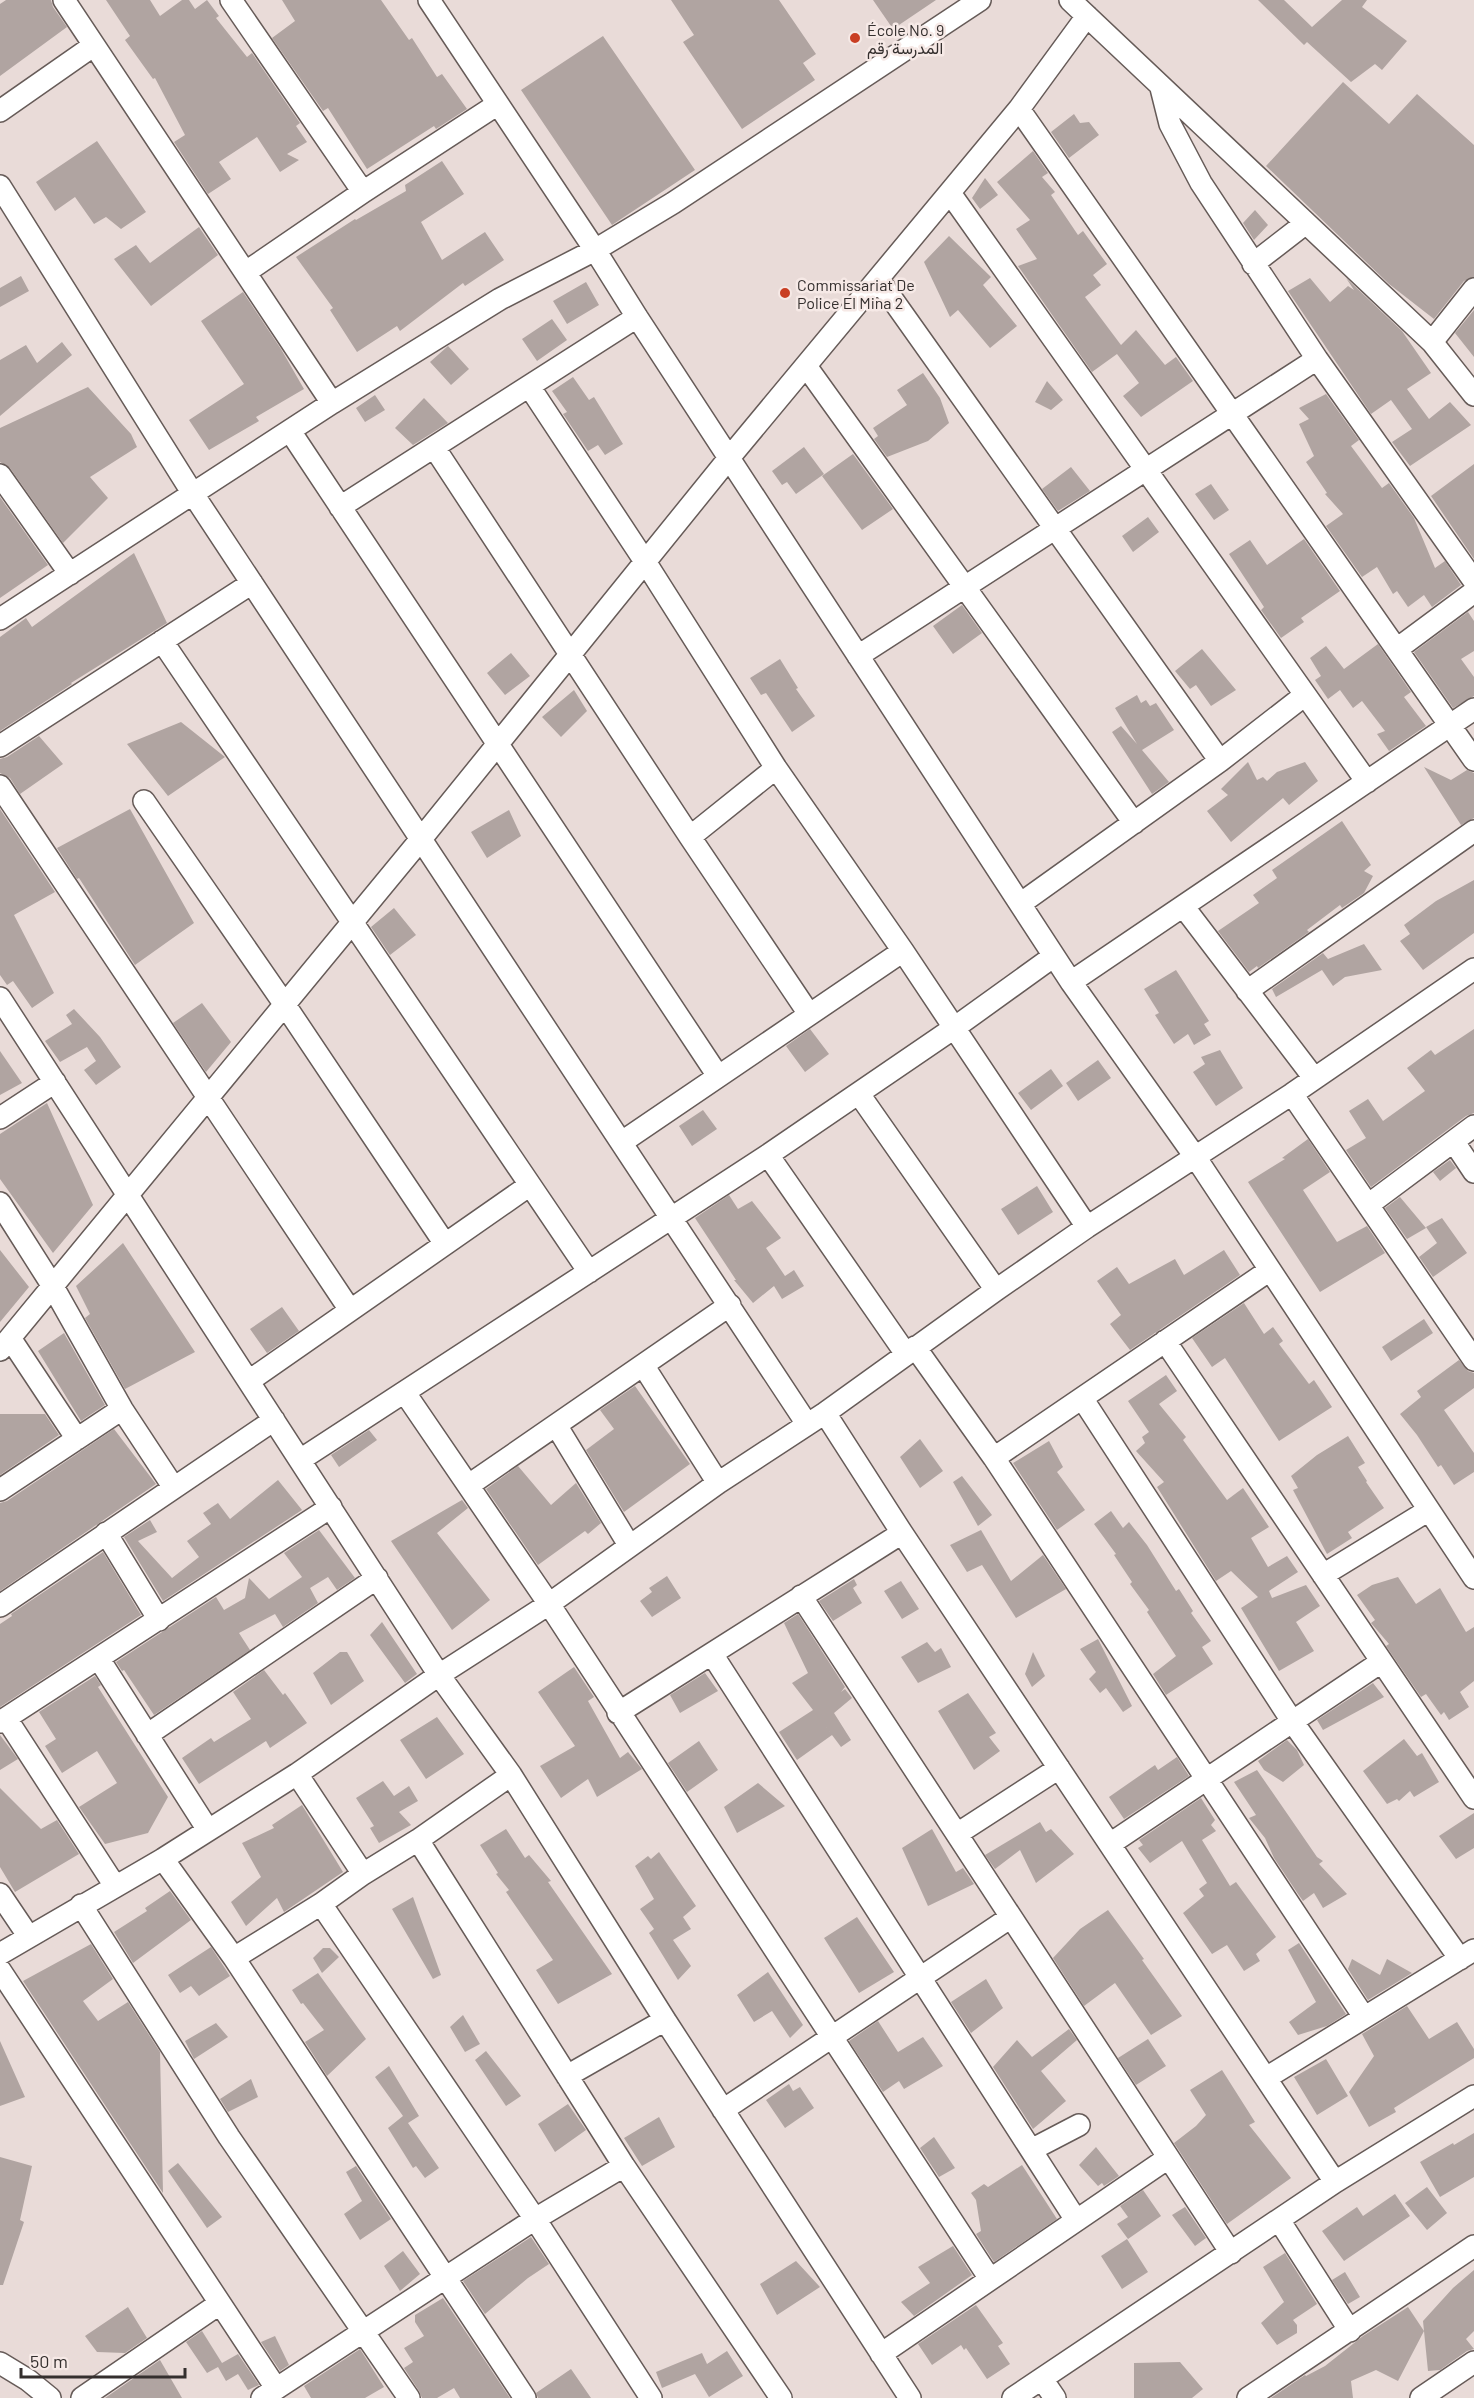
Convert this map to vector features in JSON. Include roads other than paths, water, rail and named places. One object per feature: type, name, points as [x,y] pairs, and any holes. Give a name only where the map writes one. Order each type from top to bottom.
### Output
[{"type":"street","points":[[64,0],[332,403]]},
{"type":"street","points":[[231,0],[363,192]]},
{"type":"street","points":[[429,0],[595,250],[1071,982],[1196,1158],[1474,1578]]},
{"type":"street","points":[[0,619],[332,403],[500,299],[595,250],[673,203],[980,0]]},
{"type":"street","points":[[1070,0],[1432,342],[1474,395]]},
{"type":"street","points":[[77,1439],[5,1344],[498,745],[729,458],[1019,109],[1087,16]]},
{"type":"street","points":[[0,111],[93,46]]},
{"type":"street","points":[[1161,88],[1170,124],[1201,183],[1317,358],[1474,581]]},
{"type":"street","points":[[246,272],[498,104]]},
{"type":"street","points":[[1019,109],[1474,760]]},
{"type":"street","points":[[0,186],[193,494],[807,1424]]},
{"type":"street","points":[[950,193],[1367,782]]},
{"type":"street","points":[[1253,264],[1306,223]]},
{"type":"street","points":[[878,279],[1220,761]]},
{"type":"street","points":[[1432,342],[1474,289]]},
{"type":"street","points":[[340,507],[637,317]]},
{"type":"street","points":[[858,656],[1317,358]]},
{"type":"street","points":[[806,366],[1134,823]]},
{"type":"street","points":[[529,386],[646,563],[776,768],[903,951],[1087,1227]]},
{"type":"street","points":[[290,431],[718,1076]]},
{"type":"street","points":[[434,447],[809,1014]]},
{"type":"street","points":[[0,475],[70,574]]},
{"type":"street","points":[[0,746],[252,583]]},
{"type":"street","points":[[1397,649],[1474,592]]},
{"type":"street","points":[[162,641],[589,1272]]},
{"type":"street","points":[[1020,904],[1220,761],[1305,695]]},
{"type":"street","points":[[1071,982],[1474,709]]},
{"type":"street","points":[[690,837],[776,768]]},
{"type":"street","points":[[0,786],[350,1310]]},
{"type":"street","points":[[144,801],[285,1005],[445,1244]]},
{"type":"street","points":[[1247,991],[1474,831]]},
{"type":"street","points":[[1183,906],[1314,1078]]},
{"type":"street","points":[[622,1142],[903,951]]},
{"type":"street","points":[[300,1460],[768,1155],[954,1028],[1054,956]]},
{"type":"street","points":[[0,1954],[163,1859],[297,1774],[439,1675],[549,1605],[629,1545],[825,1413],[1087,1227],[1292,1094],[1474,969]]},
{"type":"street","points":[[0,998],[439,1675],[511,1775],[665,2020],[910,2398]]},
{"type":"street","points":[[0,1118],[55,1082]]},
{"type":"street","points":[[859,1094],[996,1290]]},
{"type":"street","points":[[1292,1094],[1474,1360]]},
{"type":"street","points":[[1368,1205],[1474,1126]]},
{"type":"street","points":[[1454,1142],[1474,1172]]},
{"type":"street","points":[[768,1155],[910,1351],[994,1458],[1364,2018]]},
{"type":"street","points":[[249,1381],[530,1185]]},
{"type":"street","points":[[0,1203],[6,1226],[52,1285],[122,1409],[174,1488]]},
{"type":"street","points":[[994,1458],[1270,1270]]},
{"type":"street","points":[[469,1485],[730,1305]]},
{"type":"street","points":[[1165,1341],[1474,1798]]},
{"type":"street","points":[[643,1365],[718,1483]]},
{"type":"street","points":[[405,1393],[549,1605],[990,2279]]},
{"type":"street","points":[[1083,1398],[1292,1721],[1467,1954],[1266,2078]]},
{"type":"street","points":[[0,1490],[122,1409]]},
{"type":"street","points":[[825,1413],[902,1533],[1335,2182]]},
{"type":"street","points":[[0,1606],[274,1420]]},
{"type":"street","points":[[556,1425],[629,1545]]},
{"type":"street","points":[[116,1886],[3,1720],[331,1508]]},
{"type":"street","points":[[1323,1575],[1429,1510]]},
{"type":"street","points":[[106,1533],[159,1620]]},
{"type":"street","points":[[618,1713],[902,1533]]},
{"type":"street","points":[[147,1734],[377,1578]]},
{"type":"street","points":[[801,1596],[1230,2253]]},
{"type":"street","points":[[712,1653],[1076,2220]]},
{"type":"street","points":[[99,1659],[208,1830]]},
{"type":"street","points":[[1110,1844],[1381,1662]]},
{"type":"street","points":[[957,1834],[1059,1768]]},
{"type":"street","points":[[297,1774],[363,1874]]},
{"type":"street","points":[[234,1958],[418,1840],[511,1775]]},
{"type":"street","points":[[418,1840],[624,2166],[781,2398]]},
{"type":"street","points":[[163,1859],[234,1958],[525,2398]]},
{"type":"street","points":[[0,1894],[29,1937]]},
{"type":"street","points":[[321,1904],[535,2219],[651,2398]]},
{"type":"street","points":[[81,1905],[229,2137],[409,2398]]},
{"type":"street","points":[[723,2110],[1011,1917]]},
{"type":"street","points":[[0,1970],[219,2304],[269,2393],[535,2219],[624,2166]]},
{"type":"street","points":[[567,2076],[665,2020]]},
{"type":"street","points":[[1013,2398],[1335,2182],[1474,2096]]},
{"type":"street","points":[[1031,2150],[1079,2125]]},
{"type":"street","points":[[881,2354],[1168,2158]]},
{"type":"street","points":[[1280,2220],[1350,2331]]},
{"type":"street","points":[[1248,2398],[1474,2246]]},
{"type":"street","points":[[82,2398],[219,2304]]},
{"type":"street","points":[[1421,2398],[1474,2362]]},
{"type":"street","points":[[0,2363],[28,2380],[50,2398]]},
{"type":"street","points":[[1042,2379],[1055,2398]]},
{"type":"place","name":"École No. 9 المدرسة رقم","points":[[855,38]]},
{"type":"place","name":"Commissariat De Police El Mina 2","points":[[785,293]]}]
